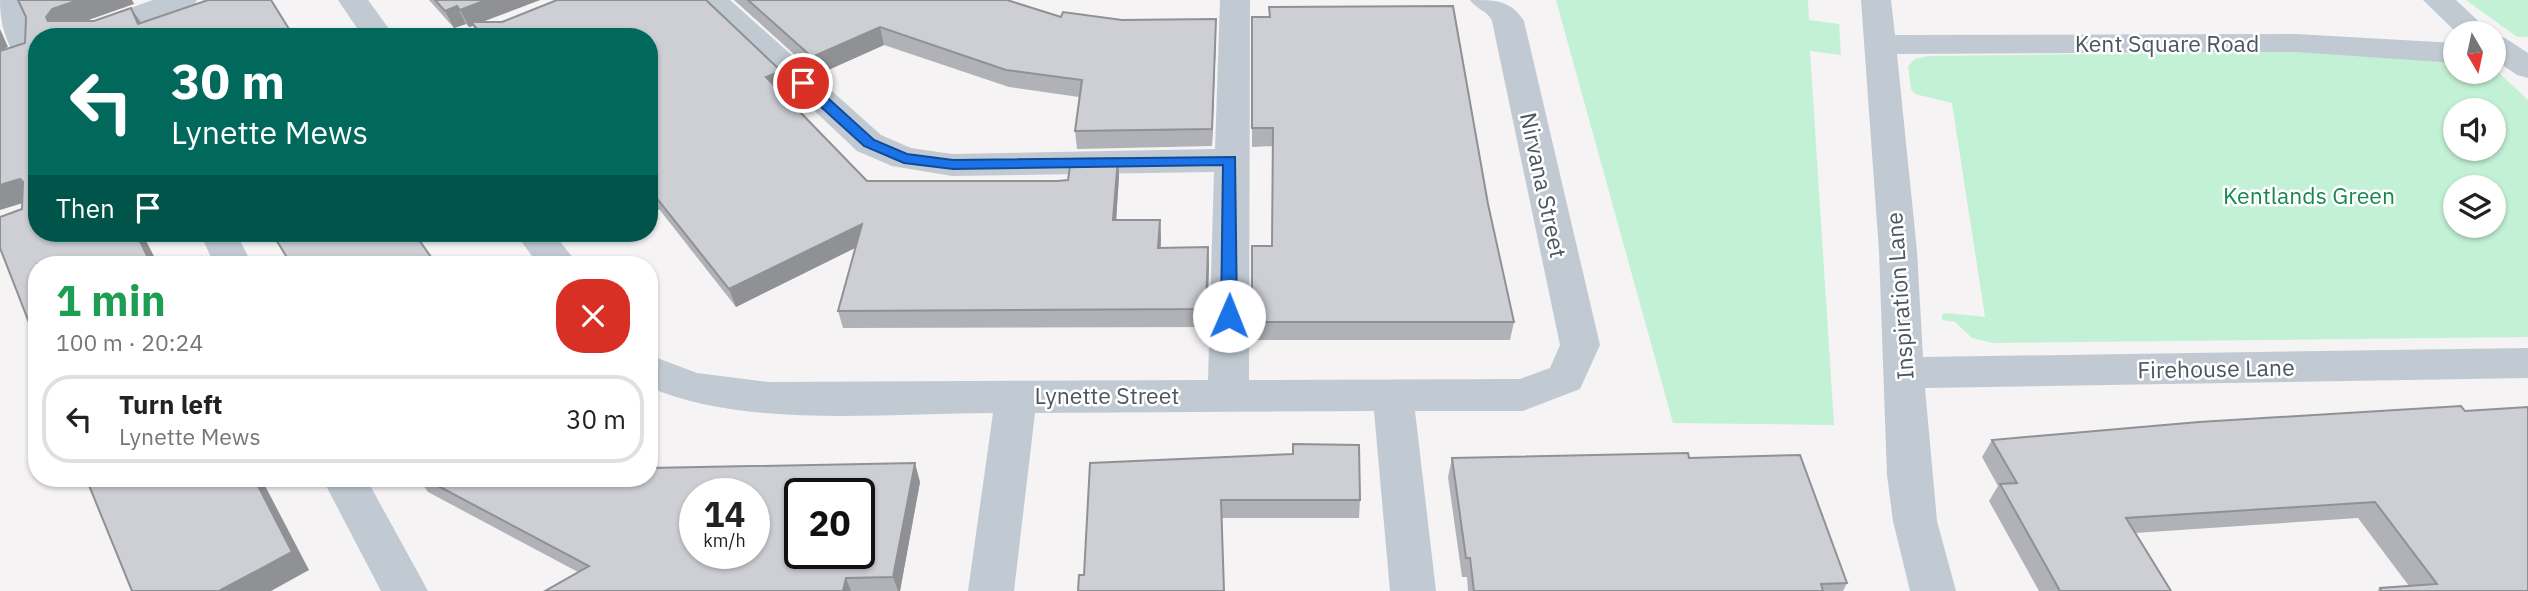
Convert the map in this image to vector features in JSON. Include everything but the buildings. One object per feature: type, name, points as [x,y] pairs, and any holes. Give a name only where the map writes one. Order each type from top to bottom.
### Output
[{"type":"street","points":[[5,0],[28,43]]},
{"type":"street","points":[[103,28],[182,0]]},
{"type":"street","points":[[353,0],[373,28]]},
{"type":"street","points":[[712,0],[869,143],[904,158],[953,164],[1230,160]]},
{"type":"street","points":[[1228,394],[1230,160],[1236,0]]},
{"type":"street","name":"Nirvana Street","points":[[1485,0],[1503,10],[1508,21],[1580,345],[1566,378]]},
{"type":"street","name":"Inspiration Lane","points":[[1875,0],[1896,238],[1909,475],[1915,521],[1933,591]]},
{"type":"street","points":[[2438,0],[2462,21]]},
{"type":"street","name":"Kent Square Road","points":[[1878,45],[2296,43],[2443,52]]},
{"type":"street","points":[[0,64],[28,54]]},
{"type":"street","points":[[541,242],[553,256]]},
{"type":"street","name":"Firehouse Lane","points":[[1905,373],[2528,363]]},
{"type":"street","name":"Lynette Street","points":[[658,374],[692,388],[769,398],[1228,394],[1523,395],[1566,378]]},
{"type":"street","points":[[1392,395],[1413,591]]},
{"type":"street","points":[[991,591],[1016,396]]},
{"type":"street","points":[[349,487],[405,591]]},
{"type":"green space","points":[[1556,0],[1808,0],[1809,20],[1839,24],[1841,55],[1810,51],[1834,425],[1673,423]]},
{"type":"green space","points":[[2466,0],[2528,0],[2528,37],[2517,37],[2506,29],[2506,21],[2495,21]]},
{"type":"green space","name":"Kentlands Green","points":[[2365,51],[2443,61],[2443,84],[2506,84],[2506,79],[2528,100],[2528,337],[1993,343],[1972,338],[1955,322],[1942,320],[1942,314],[1946,313],[1985,317],[1952,103],[1915,94],[1911,89],[1908,66],[1915,59],[1928,56]]},
{"type":"route","points":[[803,83],[869,143],[904,158],[953,164],[1230,160],[1229,316]]}]
